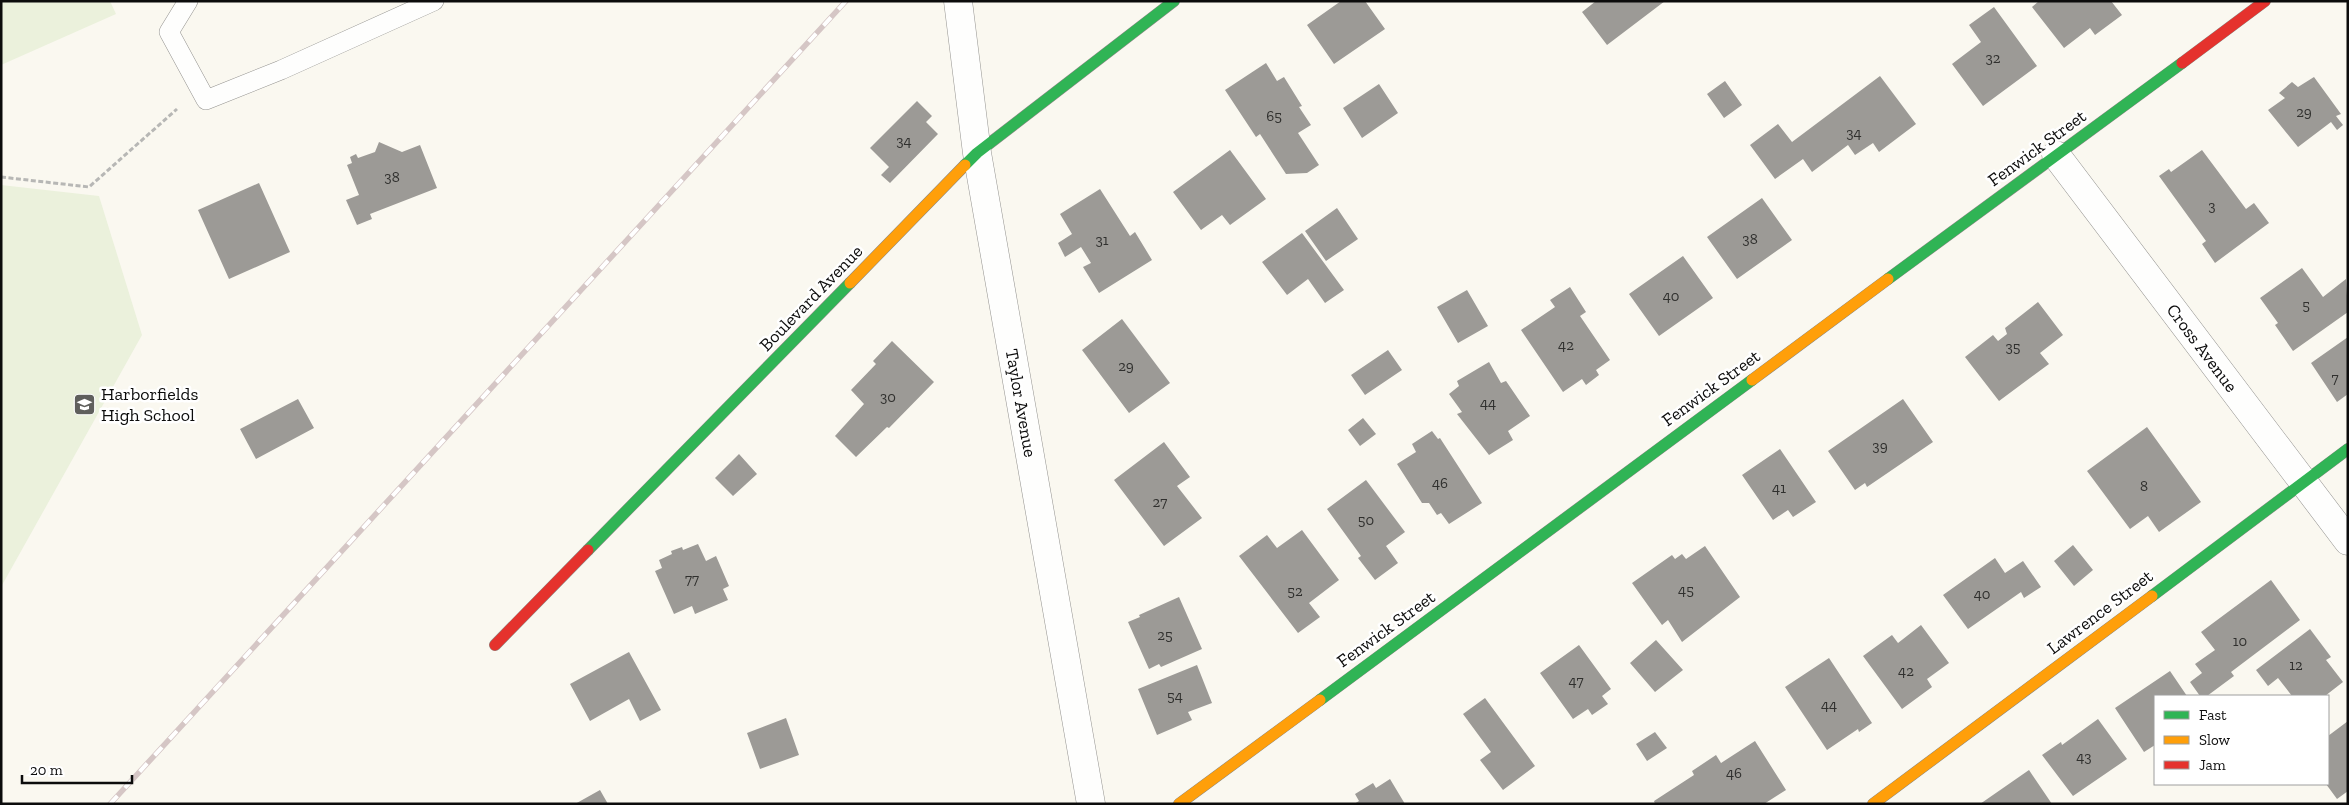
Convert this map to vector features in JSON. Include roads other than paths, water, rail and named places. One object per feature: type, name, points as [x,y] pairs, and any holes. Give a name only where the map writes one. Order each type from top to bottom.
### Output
[{"type":"street","name":"Taylor Avenue","points":[[958,1],[977,154],[1090,804]]},
{"type":"street","name":"Boulevard Avenue","points":[[495,645],[977,154],[1174,1]]},
{"type":"street","name":"Fenwick Street","points":[[1179,804],[2265,1]]},
{"type":"street","name":"Cross Avenue","points":[[2056,155],[2348,541]]},
{"type":"street","name":"Lawrence Street","points":[[1873,804],[2348,449]]},
{"type":"lane","points":[[188,1],[169,32],[206,100],[281,70],[434,1]]},
{"type":"railway","points":[[110,804],[846,1]]},
{"type":"place","name":"Harborfields High School","points":[[85,404]]}]
